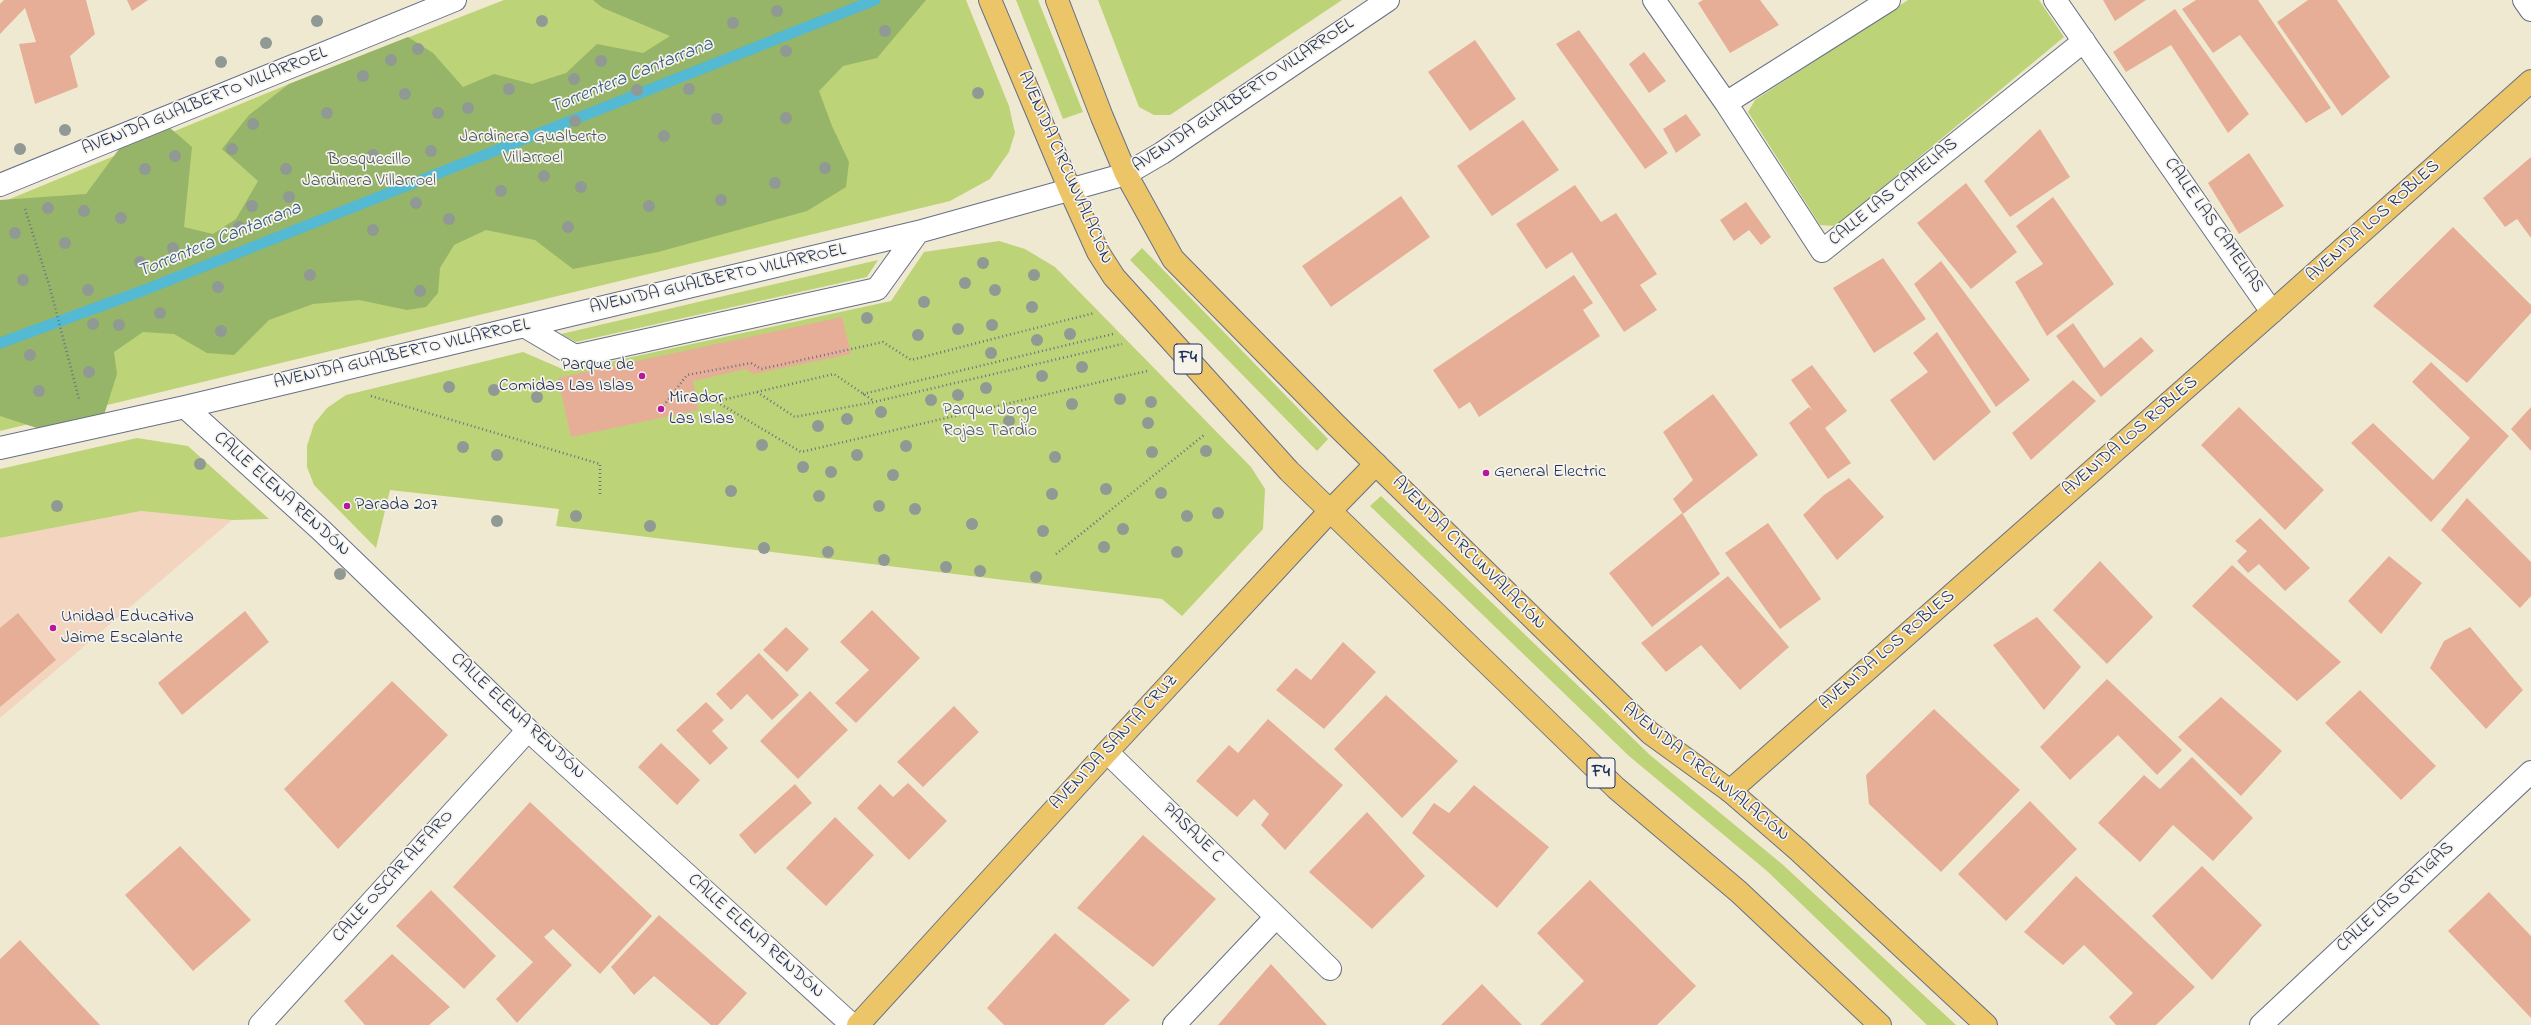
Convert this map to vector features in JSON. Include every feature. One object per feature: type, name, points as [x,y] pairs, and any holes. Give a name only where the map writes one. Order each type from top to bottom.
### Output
[{"type":"main road","name":"AVENIDA CIRCUNVALACIÓN","points":[[990,0],[1070,190],[1098,252],[1114,277],[1289,471],[1616,788],[1739,892],[1880,1025]]},
{"type":"main road","name":"AVENIDA CIRCUNVALACIÓN","points":[[1057,0],[1102,117],[1126,174],[1173,259],[1376,464],[1650,733],[1730,791],[1798,850],[1986,1025]]},
{"type":"main road","name":"AVENIDA LOS ROBLES","points":[[1730,791],[2531,81]]},
{"type":"main road","name":"AVENIDA SANTA CRUZ","points":[[858,1025],[1107,752],[1330,511],[1376,464]]},
{"type":"street","name":"AVENIDA GUALBERTO VILLARROEL","points":[[0,185],[455,0]]},
{"type":"street","name":"AVENIDA GUALBERTO VILLARROEL","points":[[0,448],[185,407],[918,232],[1126,174],[1162,154],[1388,0]]},
{"type":"street","name":"CALLE LAS CAMELIAS","points":[[1654,0],[1726,103],[1822,251],[2084,40]]},
{"type":"street","points":[[1726,103],[1889,0]]},
{"type":"street","name":"CALLE LAS CAMELIAS","points":[[2055,0],[2272,312]]},
{"type":"street","points":[[2524,0],[2531,10]]},
{"type":"street","points":[[524,326],[575,356],[877,289],[918,232]]},
{"type":"street","name":"CALLE ELENA RENDÓN","points":[[185,407],[322,531],[528,730],[852,1025]]},
{"type":"street","name":"CALLE OSCAR ALFARO","points":[[260,1025],[528,730]]},
{"type":"street","name":"PASAJE C","points":[[1107,752],[1330,969]]},
{"type":"street","name":"CALLE LAS ORTIGAS","points":[[2261,1025],[2531,772]]},
{"type":"street","points":[[1174,1025],[1276,917]]},
{"type":"path","points":[[24,207],[50,288],[80,399]]},
{"type":"path","points":[[660,409],[687,375],[751,363],[761,369],[883,342],[911,360],[1094,313]]},
{"type":"path","points":[[863,394],[1113,334]]},
{"type":"path","points":[[757,392],[795,417],[874,402],[1122,344]]},
{"type":"path","points":[[874,402],[834,374],[718,402],[801,452],[1147,371]]},
{"type":"path","points":[[366,395],[600,464],[600,494]]},
{"type":"path","points":[[1056,554],[1204,435]]},
{"type":"shaded area","name":"Unidad Educativa Jaime Escalante","points":[[141,511],[232,520],[0,718],[0,538]]},
{"type":"green space","name":"Bosquecillo Jardinera Villarroel","points":[[504,0],[966,0],[1009,106],[1015,133],[1009,152],[990,179],[950,201],[0,431],[0,203],[289,84]]},
{"type":"green space","name":"Bosquecillo Jardinera Villarroel","points":[[593,0],[926,0],[877,58],[843,66],[819,91],[832,126],[849,162],[846,187],[807,211],[658,252],[573,269],[535,240],[486,230],[454,245],[440,268],[438,293],[426,307],[407,310],[359,300],[313,304],[269,320],[234,355],[207,353],[174,334],[143,332],[114,352],[117,374],[104,415],[40,429],[0,416],[0,200],[86,194],[122,145],[169,127],[192,147],[184,227],[213,234],[236,219],[258,181],[222,149],[249,115],[289,84],[408,37],[433,53],[463,87],[494,74],[532,84],[566,73],[597,44],[643,53],[670,36],[603,8]]},
{"type":"green space","points":[[1016,0],[1038,0],[1083,112],[1063,119]]},
{"type":"green space","points":[[1098,0],[1342,0],[1170,115],[1154,115],[1139,107]]},
{"type":"green space","points":[[1908,0],[2039,0],[2064,37],[1836,226],[1820,225],[1748,112],[1755,100]]},
{"type":"green space","name":"Parque Jorge Rojas Tardio","points":[[999,241],[1025,249],[1055,267],[1251,467],[1265,489],[1263,529],[1182,616],[1162,599],[556,526],[559,509],[390,490],[376,548],[314,485],[307,467],[307,446],[314,424],[327,408],[346,395],[523,352],[567,371],[891,301],[924,252]]},
{"type":"green space","points":[[1142,248],[1328,439],[1317,451],[1130,260]]},
{"type":"green space","points":[[878,260],[867,277],[576,342],[561,334]]},
{"type":"green space","points":[[137,438],[188,446],[269,519],[232,520],[141,511],[0,538],[0,469]]},
{"type":"green space","points":[[1381,496],[1650,755],[1782,864],[1956,1025],[1927,1025],[1767,871],[1629,756],[1370,506]]},
{"type":"building","points":[[4,0],[86,0],[95,34],[70,56],[78,87],[35,104],[19,44],[36,42],[25,8],[0,34],[0,4]]},
{"type":"building","points":[[127,0],[148,0],[132,11]]},
{"type":"building","points":[[1703,0],[1760,0],[1779,25],[1730,53],[1698,3]]},
{"type":"building","points":[[2103,0],[2146,0],[2115,21]]},
{"type":"building","points":[[2196,0],[2258,0],[2331,108],[2306,123],[2240,35],[2213,53],[2182,9]]},
{"type":"building","points":[[2308,0],[2337,0],[2390,77],[2342,116],[2277,22]]},
{"type":"building","points":[[2175,9],[2249,114],[2228,133],[2171,45],[2126,72],[2113,52]]},
{"type":"building","points":[[1579,30],[1668,153],[1645,169],[1556,44]]},
{"type":"building","points":[[1475,40],[1516,99],[1470,131],[1428,72]]},
{"type":"building","points":[[1644,52],[1666,81],[1649,93],[1629,64]]},
{"type":"building","points":[[1686,114],[1701,135],[1676,153],[1663,129]]},
{"type":"building","points":[[1523,120],[1559,170],[1492,216],[1457,166]]},
{"type":"building","points":[[2040,129],[2070,177],[2010,217],[1984,181]]},
{"type":"building","points":[[2249,153],[2284,206],[2239,234],[2208,183]]},
{"type":"building","points":[[2531,157],[2531,238],[2517,219],[2505,227],[2483,198]]},
{"type":"building","points":[[1966,183],[2017,252],[1971,289],[1917,223]]},
{"type":"building","points":[[1575,185],[1601,222],[1616,213],[1657,274],[1640,285],[1657,310],[1624,332],[1572,252],[1546,269],[1516,224]]},
{"type":"building","points":[[1401,196],[1430,237],[1331,307],[1302,266]]},
{"type":"building","points":[[2053,197],[2114,284],[2047,336],[2015,282],[2043,264],[2016,226]]},
{"type":"building","points":[[1746,202],[1771,237],[1761,245],[1749,230],[1734,241],[1720,220]]},
{"type":"building","points":[[2453,227],[2531,305],[2531,313],[2467,383],[2373,306]]},
{"type":"building","points":[[1883,258],[1926,319],[1874,353],[1833,288]]},
{"type":"building","points":[[1941,261],[2030,380],[1996,407],[1914,284]]},
{"type":"building","points":[[1574,275],[1593,303],[1583,310],[1600,336],[1479,417],[1470,402],[1459,409],[1433,370]]},
{"type":"building","name":"Parque de Comidas Las Islas","points":[[842,317],[851,354],[753,374],[746,369],[693,381],[698,410],[571,437],[558,378]]},
{"type":"building","points":[[2073,323],[2104,368],[2141,337],[2154,351],[2101,397],[2056,336]]},
{"type":"building","points":[[1937,332],[1991,412],[1934,461],[1890,400],[1928,372],[1913,353]]},
{"type":"building","points":[[2431,362],[2509,436],[2431,522],[2351,443],[2373,423],[2433,480],[2470,438],[2412,382]]},
{"type":"building","points":[[1812,365],[1847,411],[1825,428],[1851,463],[1828,479],[1789,423],[1809,407],[1813,411],[1791,380]]},
{"type":"building","points":[[2073,380],[2096,401],[2031,460],[2012,433]]},
{"type":"building","points":[[1713,394],[1758,455],[1683,514],[1673,499],[1693,480],[1663,432]]},
{"type":"building","points":[[2239,407],[2324,490],[2285,530],[2201,445]]},
{"type":"building","points":[[2531,407],[2531,451],[2511,429]]},
{"type":"building","points":[[1849,478],[1884,517],[1837,560],[1803,515],[1824,495]]},
{"type":"building","points":[[2467,498],[2531,562],[2531,596],[2520,608],[2441,530]]},
{"type":"building","points":[[1682,513],[1720,574],[1652,627],[1609,573]]},
{"type":"building","points":[[2260,518],[2310,568],[2285,591],[2259,564],[2248,573],[2237,561],[2247,551],[2235,541]]},
{"type":"building","points":[[1768,523],[1821,599],[1780,629],[1725,553]]},
{"type":"building","points":[[2389,556],[2422,583],[2381,634],[2348,601]]},
{"type":"building","points":[[2100,561],[2153,617],[2107,664],[2053,610]]},
{"type":"building","points":[[2232,565],[2341,662],[2297,701],[2192,606]]},
{"type":"building","points":[[1728,576],[1789,647],[1740,690],[1701,645],[1666,672],[1641,643]]},
{"type":"building","points":[[872,610],[920,658],[856,723],[835,703],[869,670],[840,642]]},
{"type":"building","points":[[245,611],[269,642],[182,715],[158,683]]},
{"type":"building","points":[[18,613],[56,660],[0,707],[0,628]]},
{"type":"building","points":[[2037,617],[2081,667],[2044,710],[1993,645]]},
{"type":"building","points":[[786,627],[809,649],[787,672],[763,650]]},
{"type":"building","points":[[2470,627],[2523,690],[2486,729],[2430,668],[2444,641]]},
{"type":"building","points":[[1343,642],[1376,672],[1324,729],[1276,690],[1296,668],[1311,680]]},
{"type":"building","points":[[759,653],[799,695],[772,720],[747,694],[731,710],[716,694]]},
{"type":"building","points":[[2107,679],[2182,750],[2157,775],[2118,735],[2070,780],[2040,747]]},
{"type":"building","points":[[392,681],[448,735],[338,849],[284,789]]},
{"type":"building","points":[[2360,690],[2436,766],[2401,800],[2325,723]]},
{"type":"building","points":[[810,691],[848,730],[798,779],[760,741]]},
{"type":"building","points":[[1386,695],[1458,761],[1402,818],[1334,749]]},
{"type":"building","points":[[2221,697],[2282,751],[2241,796],[2178,737]]},
{"type":"building","points":[[706,702],[724,720],[712,731],[728,748],[710,765],[676,730]]},
{"type":"building","points":[[954,706],[979,732],[923,787],[897,762]]},
{"type":"building","points":[[1934,709],[2020,790],[1941,872],[1869,804],[1866,775]]},
{"type":"building","points":[[1268,719],[1343,785],[1285,850],[1261,825],[1269,814],[1254,799],[1237,817],[1196,781],[1229,745],[1238,753]]},
{"type":"building","points":[[661,743],[700,780],[677,805],[638,767]]},
{"type":"building","points":[[2192,757],[2253,818],[2213,861],[2173,825],[2140,862],[2098,823],[2144,775],[2160,789]]},
{"type":"building","points":[[908,783],[947,821],[909,860],[857,808],[880,784],[893,797]]},
{"type":"building","points":[[795,784],[812,803],[755,854],[739,835]]},
{"type":"building","points":[[1474,785],[1549,847],[1497,908],[1412,833],[1434,803],[1449,813]]},
{"type":"building","points":[[2030,801],[2077,849],[2006,921],[1958,874]]},
{"type":"building","points":[[530,802],[652,916],[600,974],[553,929],[544,937],[572,965],[517,1023],[496,999],[533,962],[453,887]]},
{"type":"building","points":[[1367,812],[1425,876],[1372,929],[1309,872]]},
{"type":"building","points":[[835,817],[874,855],[826,906],[786,868]]},
{"type":"building","points":[[1143,835],[1216,899],[1153,967],[1077,908]]},
{"type":"building","points":[[180,846],[251,920],[193,971],[125,895]]},
{"type":"building","points":[[2202,866],[2262,925],[2212,980],[2152,916]]},
{"type":"building","points":[[2076,876],[2195,987],[2156,1025],[2116,1025],[2109,1017],[2133,993],[2084,945],[2063,965],[2024,932]]},
{"type":"building","points":[[1590,880],[1696,986],[1657,1025],[1540,1025],[1584,981],[1537,933]]},
{"type":"building","points":[[431,890],[496,956],[464,989],[396,926]]},
{"type":"building","points":[[2489,892],[2531,936],[2531,1018],[2448,931]]},
{"type":"building","points":[[659,915],[747,993],[718,1025],[711,1025],[654,976],[634,995],[611,967]]},
{"type":"building","points":[[1055,933],[1130,1000],[1104,1025],[1004,1025],[987,1008]]},
{"type":"building","points":[[20,940],[100,1025],[0,1025],[0,959]]},
{"type":"building","points":[[392,954],[450,1007],[429,1025],[365,1025],[344,1001]]},
{"type":"building","points":[[1271,964],[1327,1025],[1218,1025]]},
{"type":"building","points":[[1482,984],[1522,1025],[1441,1025]]},
{"type":"waterway","name":"Torrentera Cantarrana","points":[[0,343],[142,291],[875,0]]},
{"type":"place","name":"Parque de Comidas Las Islas","points":[[642,376]]},
{"type":"place","name":"Mirador Las Islas","points":[[661,409]]},
{"type":"place","name":"General Electric","points":[[1486,473]]},
{"type":"place","name":"Parada 207","points":[[347,506]]},
{"type":"place","name":"Unidad Educativa Jaime Escalante","points":[[53,628]]},
{"type":"park label","name":"Jardinera Gualberto Villarroel","points":[[533,148]]}]
